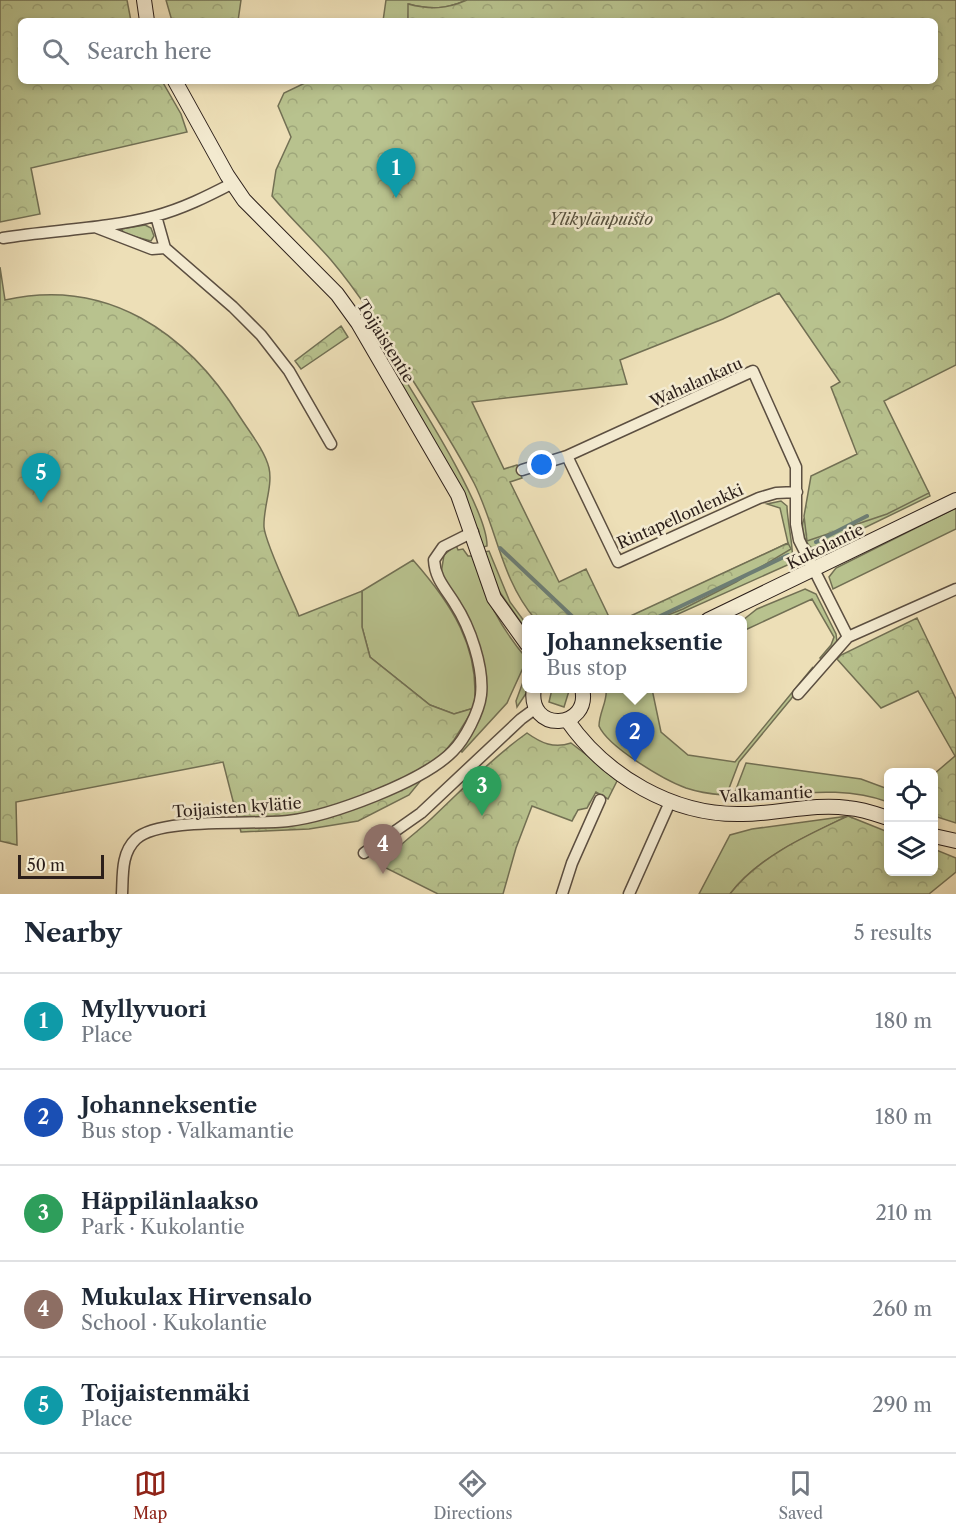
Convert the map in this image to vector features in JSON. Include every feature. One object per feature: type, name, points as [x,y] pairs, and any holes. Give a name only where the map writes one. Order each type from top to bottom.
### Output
[{"type":"street","points":[[144,0],[147,18]]},
{"type":"street","name":"Toijaistentie","points":[[177,84],[233,183],[254,211],[338,294],[358,323],[454,488],[473,532],[494,598],[522,637]]},
{"type":"street","points":[[3,238],[51,230],[94,227],[156,216],[233,183]]},
{"type":"street","points":[[156,216],[165,248],[233,307],[261,335],[290,371],[331,444]]},
{"type":"street","points":[[94,227],[152,249],[165,248]]},
{"type":"street","name":"Wahalankatu","points":[[522,471],[567,456],[753,371],[796,467],[797,529],[814,570],[848,637]]},
{"type":"street","name":"Rintapellonlenkki","points":[[567,456],[618,562],[759,498],[776,493],[797,492]]},
{"type":"street","name":"Kukolantie","points":[[719,615],[956,500]]},
{"type":"street","name":"Toijaisten kylätie","points":[[122,894],[125,857],[133,842],[143,834],[168,827],[286,821],[325,814],[424,772],[453,751],[468,729],[481,695],[479,666],[465,624],[437,578],[434,560],[443,547],[473,532]]},
{"type":"street","points":[[798,694],[848,637],[956,589]]},
{"type":"street","points":[[534,693],[536,708],[549,720],[567,720],[581,707],[582,693]]},
{"type":"street","points":[[364,853],[421,813],[521,719],[536,708]]},
{"type":"street","name":"Valkamantie","points":[[567,720],[602,760],[670,802],[719,814],[848,808],[884,818]]},
{"type":"street","points":[[562,894],[572,863],[600,800]]},
{"type":"street","points":[[629,894],[670,802]]},
{"type":"street","points":[[938,837],[956,841]]},
{"type":"green space","points":[[0,0],[127,0],[130,18],[18,18],[18,84],[164,84],[181,114],[187,132],[31,168],[40,214],[0,222]]},
{"type":"green space","points":[[166,0],[241,0],[238,18],[171,18]]},
{"type":"green space","points":[[386,0],[467,0],[438,8],[409,4],[408,18],[383,18]]},
{"type":"green space","name":"Ylikylänpuisto","points":[[467,0],[956,0],[956,365],[884,401],[929,493],[887,514],[807,541],[804,516],[811,476],[857,454],[831,387],[840,382],[779,293],[723,319],[620,360],[627,384],[472,402],[504,469],[517,465],[522,478],[510,482],[559,582],[586,569],[608,615],[532,615],[514,587],[474,483],[431,409],[351,285],[272,196],[276,170],[291,137],[278,106],[284,93],[303,84],[938,84],[938,18],[408,18],[408,4],[438,8]]},
{"type":"green space","points":[[145,225],[151,228],[154,236],[151,241],[125,234],[121,229]]},
{"type":"green space","points":[[0,267],[5,300],[42,295],[77,297],[110,304],[141,318],[169,337],[195,360],[219,387],[256,441],[267,462],[270,482],[264,527],[299,616],[362,591],[362,627],[370,657],[430,705],[454,714],[474,708],[454,740],[409,795],[358,821],[309,829],[241,832],[223,762],[16,802],[17,845],[0,841]]},
{"type":"green space","points":[[341,326],[348,337],[301,369],[295,361]]},
{"type":"green space","points":[[377,334],[459,472],[484,527],[487,546],[483,547],[458,483],[374,339]]},
{"type":"green space","points":[[928,491],[930,496],[829,545],[812,548],[805,539],[802,526],[804,519]]},
{"type":"green space","points":[[781,501],[787,506],[792,563],[676,615],[635,615],[788,543],[780,508],[767,504]]},
{"type":"green space","points":[[956,508],[956,529],[833,589],[829,577],[836,568]]},
{"type":"green space","points":[[788,543],[791,549],[736,582],[683,609],[668,615],[633,615]]},
{"type":"green space","points":[[456,545],[458,550],[463,549],[468,556],[474,556],[494,611],[522,652],[522,670],[507,703],[462,752],[458,747],[484,686],[441,574],[444,555]]},
{"type":"green space","points":[[489,551],[510,602],[522,618],[522,624],[499,591],[484,552]]},
{"type":"green space","points":[[413,560],[451,610],[468,646],[475,686],[474,708],[454,714],[430,705],[370,657],[362,627],[362,591]]},
{"type":"green space","points":[[805,589],[816,594],[836,634],[837,642],[823,659],[820,658],[831,645],[834,637],[812,599],[747,629],[747,617],[757,609]]},
{"type":"green space","points":[[917,618],[956,699],[956,823],[938,817],[938,771],[955,756],[918,691],[881,708],[837,659]]},
{"type":"green space","points":[[813,667],[791,699],[739,762],[728,791],[723,795],[704,793],[676,784],[638,762],[613,743],[599,726],[606,693],[653,693],[661,732],[688,755],[735,762]]},
{"type":"green space","points":[[522,685],[522,693],[526,693],[517,707],[516,701]]},
{"type":"green space","points":[[551,693],[568,693],[564,707],[549,702]]},
{"type":"green space","points":[[527,733],[548,744],[571,743],[618,779],[608,799],[596,792],[587,808],[578,810],[572,821],[532,806],[516,848],[503,894],[438,894],[382,866],[399,846],[490,763]]},
{"type":"green space","points":[[746,763],[861,779],[884,788],[884,801],[851,793],[814,792],[737,796],[735,792]]},
{"type":"green space","points":[[848,816],[769,858],[741,881],[730,894],[699,894],[730,835],[752,829]]},
{"type":"green space","points":[[848,816],[884,830],[884,876],[938,876],[938,851],[956,858],[956,872],[929,894],[730,894],[754,869],[800,839]]},
{"type":"waterway","points":[[816,542],[867,516]]},
{"type":"waterway","points":[[500,548],[571,615]]},
{"type":"waterway","points":[[662,615],[788,555]]},
{"type":"place","name":"Myllyvuori","points":[[396,198]]},
{"type":"place","name":"Toijaistenmäki","points":[[41,503]]},
{"type":"place","name":"Johanneksentie","points":[[635,762]]},
{"type":"place","name":"Häppilänlaakso","points":[[482,816]]},
{"type":"place","name":"Mukulax Hirvensalo","points":[[383,874]]}]
